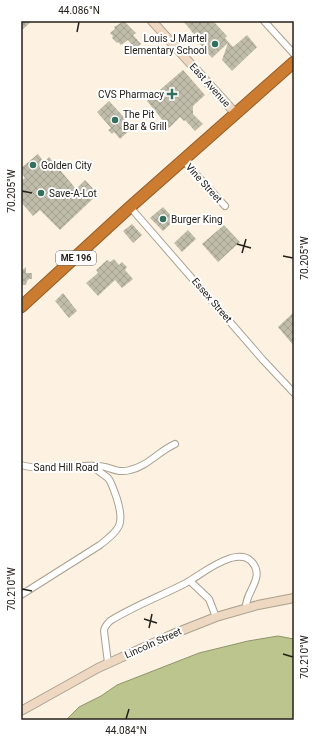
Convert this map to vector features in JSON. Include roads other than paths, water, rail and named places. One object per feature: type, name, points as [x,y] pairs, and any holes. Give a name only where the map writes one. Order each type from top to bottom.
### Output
[{"type":"highway","name":"ME 196","points":[[22,306],[130,207],[294,62]]},
{"type":"main road","name":"East Avenue","points":[[152,21],[236,114]]},
{"type":"main road","name":"Lincoln Street","points":[[21,711],[108,664],[172,634],[216,617],[294,598]]},
{"type":"street","points":[[264,21],[294,54]]},
{"type":"street","name":"Vine Street","points":[[183,160],[225,206]]},
{"type":"street","name":"Essex Street","points":[[130,207],[263,360],[294,393]]},
{"type":"street","name":"Sand Hill Road","points":[[21,465],[44,468],[100,466],[120,472],[130,471],[144,464],[175,444]]},
{"type":"street","points":[[21,595],[100,545],[109,538],[120,524],[121,518],[119,506],[110,481],[92,466]]},
{"type":"street","points":[[108,664],[104,631],[107,624],[128,611],[190,581],[203,571],[221,562],[237,557],[243,557],[249,559],[255,567],[257,577],[246,601],[246,609]]},
{"type":"street","points":[[190,581],[209,599],[216,617]]},
{"type":"place","name":"Louis J Martel Elementary School","points":[[215,44]]},
{"type":"place","name":"CVS Pharmacy","points":[[172,94]]},
{"type":"place","name":"The Pit Bar & Grill","points":[[115,120]]},
{"type":"place","name":"Golden City","points":[[33,165]]},
{"type":"place","name":"Save-A-Lot","points":[[41,193]]},
{"type":"place","name":"Burger King","points":[[163,219]]}]
